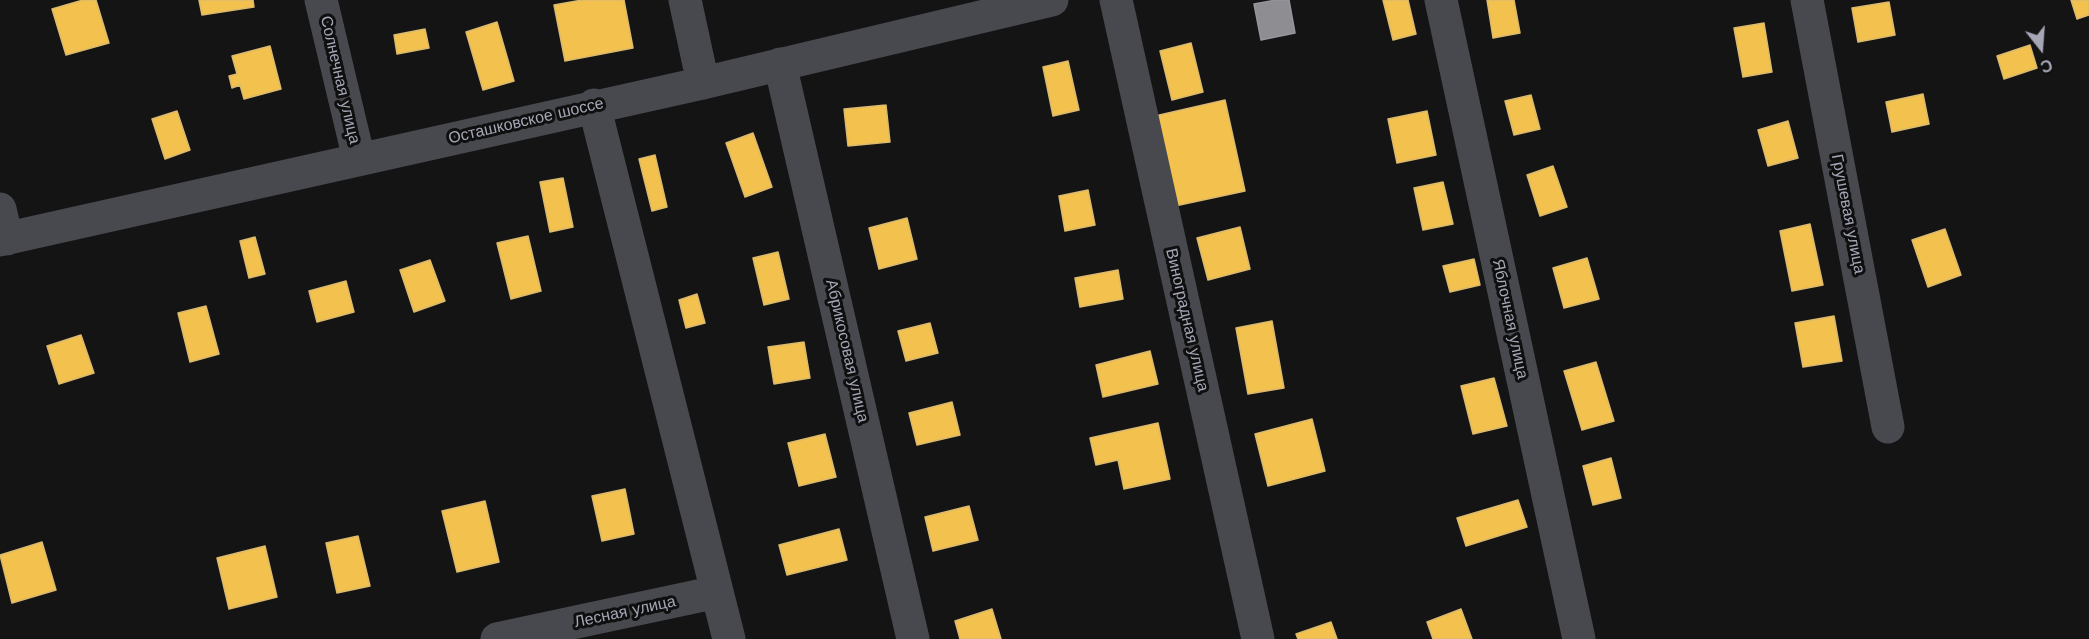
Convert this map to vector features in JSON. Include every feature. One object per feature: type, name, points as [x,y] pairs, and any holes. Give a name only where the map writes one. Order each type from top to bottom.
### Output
[{"type":"street","name":"Солнечная улица","points":[[321,0],[359,159]]},
{"type":"street","points":[[685,0],[703,83]]},
{"type":"street","name":"Осташковское шоссе","points":[[2,229],[359,159],[594,105],[703,83],[1052,0]]},
{"type":"street","name":"Виноградная улица","points":[[1116,0],[1258,639]]},
{"type":"street","name":"Яблочная улица","points":[[1441,0],[1579,639]]},
{"type":"street","name":"Грушевая улица","points":[[1807,0],[1888,427]]},
{"type":"street","name":"Абрикосовая улица","points":[[780,64],[912,639]]},
{"type":"street","points":[[594,105],[729,639]]},
{"type":"street","name":"Лесная улица","points":[[497,639],[717,592]]},
{"type":"building: Жильё","points":[[83,0],[96,0],[109,43],[66,55],[52,9]]},
{"type":"building: Жильё","points":[[199,0],[253,0],[254,7],[202,15]]},
{"type":"building: Жильё","points":[[582,0],[624,0],[633,48],[565,61],[554,5]]},
{"type":"building: Жильё","points":[[1383,0],[1408,0],[1416,34],[1393,40]]},
{"type":"building: Жильё","points":[[1487,0],[1514,0],[1520,33],[1493,38]]},
{"type":"building: Жильё","points":[[2071,0],[2089,0],[2089,15],[2077,19]]},
{"type":"building: Жильё","points":[[1889,2],[1895,35],[1858,42],[1852,8]]},
{"type":"building: Жильё","points":[[497,22],[514,81],[483,90],[466,32]]},
{"type":"building: Жильё","points":[[1764,23],[1772,72],[1743,77],[1734,28]]},
{"type":"building: Жильё","points":[[425,29],[429,48],[397,54],[394,35]]},
{"type":"building: Жильё","points":[[1191,43],[1203,92],[1172,100],[1160,51]]},
{"type":"building: Жильё","points":[[2030,45],[2037,68],[2004,79],[1997,56]]},
{"type":"building: Жильё","points":[[270,46],[281,89],[244,99],[240,85],[232,88],[229,76],[237,74],[232,56]]},
{"type":"building: Жильё","points":[[1068,61],[1079,110],[1053,116],[1043,67]]},
{"type":"building: Жильё","points":[[1923,94],[1929,124],[1892,132],[1886,102]]},
{"type":"building: Жильё","points":[[1531,95],[1540,129],[1514,135],[1505,101]]},
{"type":"building: Жильё","points":[[1225,100],[1245,191],[1175,206],[1155,116]]},
{"type":"building: Жильё","points":[[886,105],[890,142],[848,146],[844,109]]},
{"type":"building: Жильё","points":[[177,111],[190,150],[165,159],[152,119]]},
{"type":"building: Жильё","points":[[1427,111],[1436,155],[1397,163],[1388,119]]},
{"type":"building: Жильё","points":[[1788,121],[1798,158],[1768,166],[1758,130]]},
{"type":"building: Жильё","points":[[753,133],[772,187],[745,197],[726,143]]},
{"type":"building: Жильё","points":[[655,155],[667,207],[652,211],[639,159]]},
{"type":"building: Жильё","points":[[1553,166],[1567,207],[1540,216],[1527,175]]},
{"type":"building: Жильё","points":[[563,178],[573,227],[550,232],[540,182]]},
{"type":"building: Жильё","points":[[1443,182],[1453,224],[1423,230],[1414,188]]},
{"type":"building: Жильё","points":[[1088,190],[1095,225],[1065,231],[1059,196]]},
{"type":"building: Жильё","points":[[907,218],[917,259],[879,269],[869,228]]},
{"type":"building: Жильё","points":[[1810,224],[1823,285],[1792,291],[1780,231]]},
{"type":"building: Жильё","points":[[1240,227],[1250,269],[1208,280],[1197,238]]},
{"type":"building: Жильё","points":[[1945,229],[1961,275],[1928,287],[1912,240]]},
{"type":"building: Жильё","points":[[528,236],[541,291],[511,299],[497,243]]},
{"type":"building: Жильё","points":[[255,237],[265,274],[249,278],[240,241]]},
{"type":"building: Жильё","points":[[778,252],[789,299],[764,305],[753,258]]},
{"type":"building: Жильё","points":[[1587,258],[1599,299],[1564,308],[1553,268]]},
{"type":"building: Жильё","points":[[1474,259],[1480,285],[1450,292],[1443,266]]},
{"type":"building: Жильё","points":[[430,260],[445,301],[414,312],[400,270]]},
{"type":"building: Жильё","points":[[1118,270],[1123,299],[1080,307],[1075,278]]},
{"type":"building: Жильё","points":[[346,281],[354,312],[317,322],[309,291]]},
{"type":"building: Жильё","points":[[697,294],[705,323],[686,328],[679,300]]},
{"type":"building: Жильё","points":[[206,306],[219,354],[190,362],[178,313]]},
{"type":"building: Жильё","points":[[1834,316],[1842,361],[1803,367],[1795,323]]},
{"type":"building: Жильё","points":[[1272,321],[1284,388],[1248,394],[1236,328]]},
{"type":"building: Жильё","points":[[930,323],[938,353],[906,361],[898,331]]},
{"type":"building: Жильё","points":[[81,335],[94,373],[59,384],[47,346]]},
{"type":"building: Жильё","points":[[804,342],[810,378],[774,384],[768,347]]},
{"type":"building: Жильё","points":[[1150,351],[1158,384],[1103,397],[1096,365]]},
{"type":"building: Жильё","points":[[1596,362],[1614,421],[1582,430],[1564,371]]},
{"type":"building: Жильё","points":[[1494,378],[1507,426],[1473,434],[1461,386]]},
{"type":"building: Жильё","points":[[952,402],[960,435],[917,445],[909,413]]},
{"type":"building: Жильё","points":[[1312,419],[1325,471],[1268,486],[1255,434]]},
{"type":"building: Жильё","points":[[1158,423],[1170,479],[1124,489],[1118,460],[1096,465],[1090,438]]},
{"type":"building: Жильё","points":[[825,434],[836,477],[799,486],[788,443]]},
{"type":"building: Жильё","points":[[1611,458],[1621,498],[1593,505],[1583,466]]},
{"type":"building: Жильё","points":[[625,489],[634,534],[602,541],[592,496]]},
{"type":"building: Жильё","points":[[1518,500],[1527,527],[1466,546],[1457,518]]},
{"type":"building: Жильё","points":[[485,501],[499,562],[457,572],[442,511]]},
{"type":"building: Жильё","points":[[969,506],[978,540],[933,551],[925,517]]},
{"type":"building: Жильё","points":[[839,529],[847,560],[787,575],[779,545]]},
{"type":"building: Жильё","points":[[358,536],[370,586],[337,593],[326,543]]},
{"type":"building: Жильё","points":[[42,542],[56,590],[12,603],[0,555]]},
{"type":"building: Жильё","points":[[265,546],[277,597],[229,609],[217,558]]},
{"type":"building: Жильё","points":[[992,609],[1001,639],[960,639],[955,621]]},
{"type":"building: Жильё","points":[[1461,609],[1472,639],[1433,639],[1427,622]]},
{"type":"building: Жильё","points":[[1331,622],[1337,639],[1298,639],[1296,634]]},
{"type":"building: Промзона","points":[[1289,0],[1295,33],[1261,40],[1254,4]]}]
